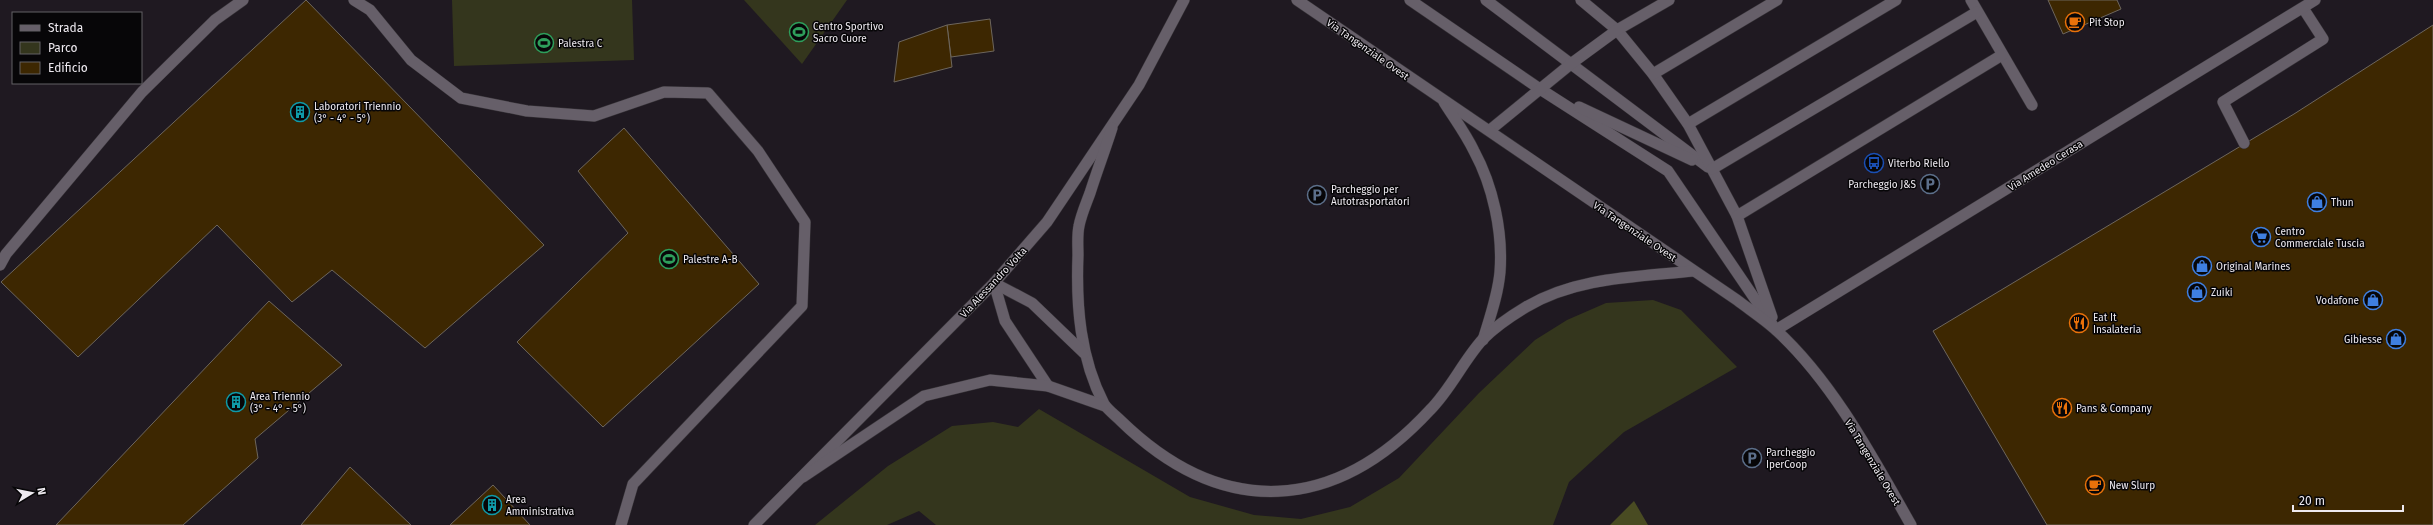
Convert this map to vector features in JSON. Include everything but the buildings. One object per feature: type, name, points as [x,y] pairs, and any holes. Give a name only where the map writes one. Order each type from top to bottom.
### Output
[{"type":"main road","points":[[0,265],[6,254],[142,92],[215,20],[243,0]]},
{"type":"main road","points":[[354,0],[370,10],[411,60],[461,98],[527,111],[594,116],[664,92],[708,94],[758,151],[805,222],[802,306],[633,484],[621,525]]},
{"type":"main road","name":"Via Alessandro Volta","points":[[754,525],[994,283],[1047,222],[1112,128],[1139,85],[1184,0]]},
{"type":"main road","name":"Via Tangenziale Ovest","points":[[1297,0],[1443,100],[1490,130],[1737,300],[1776,330],[1824,384],[1873,458],[1911,525]]},
{"type":"main road","points":[[1410,0],[1540,89],[1668,172],[1776,330]]},
{"type":"main road","points":[[1486,0],[1712,169]]},
{"type":"main road","points":[[1490,130],[1572,63],[1617,30],[1669,0]]},
{"type":"main road","points":[[1653,74],[1776,0]]},
{"type":"main road","points":[[1688,124],[1896,0]]},
{"type":"main road","points":[[1970,0],[2032,104]]},
{"type":"main road","name":"Via Amedeo Cerasa","points":[[1776,330],[2315,0]]},
{"type":"main road","points":[[1587,2],[1617,30],[1653,74],[1688,124],[1737,216],[1776,330]]},
{"type":"main road","points":[[2244,143],[2223,102],[2323,39],[2303,8]]},
{"type":"main road","points":[[1712,169],[1977,12]]},
{"type":"main road","points":[[1737,216],[2002,55]]},
{"type":"main road","points":[[1540,89],[1712,169]]},
{"type":"main road","points":[[1443,100],[1475,152],[1488,187],[1497,221],[1501,248],[1500,273],[1496,298],[1483,340]]},
{"type":"main road","points":[[1105,406],[1084,353],[1077,290],[1079,225],[1112,128]]},
{"type":"main road","points":[[803,477],[924,396],[990,380],[1048,386],[1105,406],[1154,450],[1182,467],[1213,480],[1243,490],[1273,493],[1316,486],[1349,473],[1382,456],[1430,411],[1483,340],[1504,321],[1528,306],[1554,294],[1577,286],[1630,276],[1693,271]]},
{"type":"main road","points":[[994,283],[1032,303],[1084,353]]},
{"type":"main road","points":[[994,283],[1005,321],[1048,386]]},
{"type":"green space","name":"Palestra C","points":[[452,0],[632,0],[634,60],[454,66]]},
{"type":"green space","name":"Centro Sportivo Sacro Cuore","points":[[744,0],[847,0],[802,64]]},
{"type":"green space","points":[[1653,300],[1681,310],[1737,367],[1624,432],[1569,482],[1553,525],[936,525],[919,511],[887,525],[815,525],[888,466],[952,426],[993,422],[1018,427],[1039,409],[1190,497],[1254,515],[1301,519],[1350,507],[1399,478],[1479,393],[1535,340],[1567,320],[1606,303]]},
{"type":"green space","points":[[1634,501],[1648,525],[1610,525]]},
{"type":"place","name":"Pit Stop","points":[[2075,22]]},
{"type":"place","name":"Centro Sportivo Sacro Cuore","points":[[799,32]]},
{"type":"place","name":"Palestra C","points":[[544,43]]},
{"type":"place","name":"Laboratori Triennio (3° - 4° - 5°)","points":[[300,112]]},
{"type":"place","name":"Viterbo Riello","points":[[1874,163]]},
{"type":"place","name":"Parcheggio J&S","points":[[1930,184]]},
{"type":"place","name":"Parcheggio per Autotrasportatori","points":[[1317,195]]},
{"type":"place","name":"Thun","points":[[2317,202]]},
{"type":"place","name":"Centro Commerciale Tuscia","points":[[2261,237]]},
{"type":"place","name":"Palestre A-B","points":[[669,259]]},
{"type":"place","name":"Original Marines","points":[[2202,266]]},
{"type":"place","name":"Zuiki","points":[[2197,292]]},
{"type":"place","name":"Vodafone","points":[[2373,300]]},
{"type":"place","name":"Eat It Insalateria","points":[[2079,323]]},
{"type":"place","name":"Gibiesse","points":[[2396,339]]},
{"type":"place","name":"Area Triennio (3° - 4° - 5°)","points":[[236,402]]},
{"type":"place","name":"Pans & Company","points":[[2062,408]]},
{"type":"place","name":"Parcheggio IperCoop","points":[[1752,458]]},
{"type":"place","name":"New Slurp","points":[[2095,485]]},
{"type":"place","name":"Area Amministrativa","points":[[492,505]]}]
